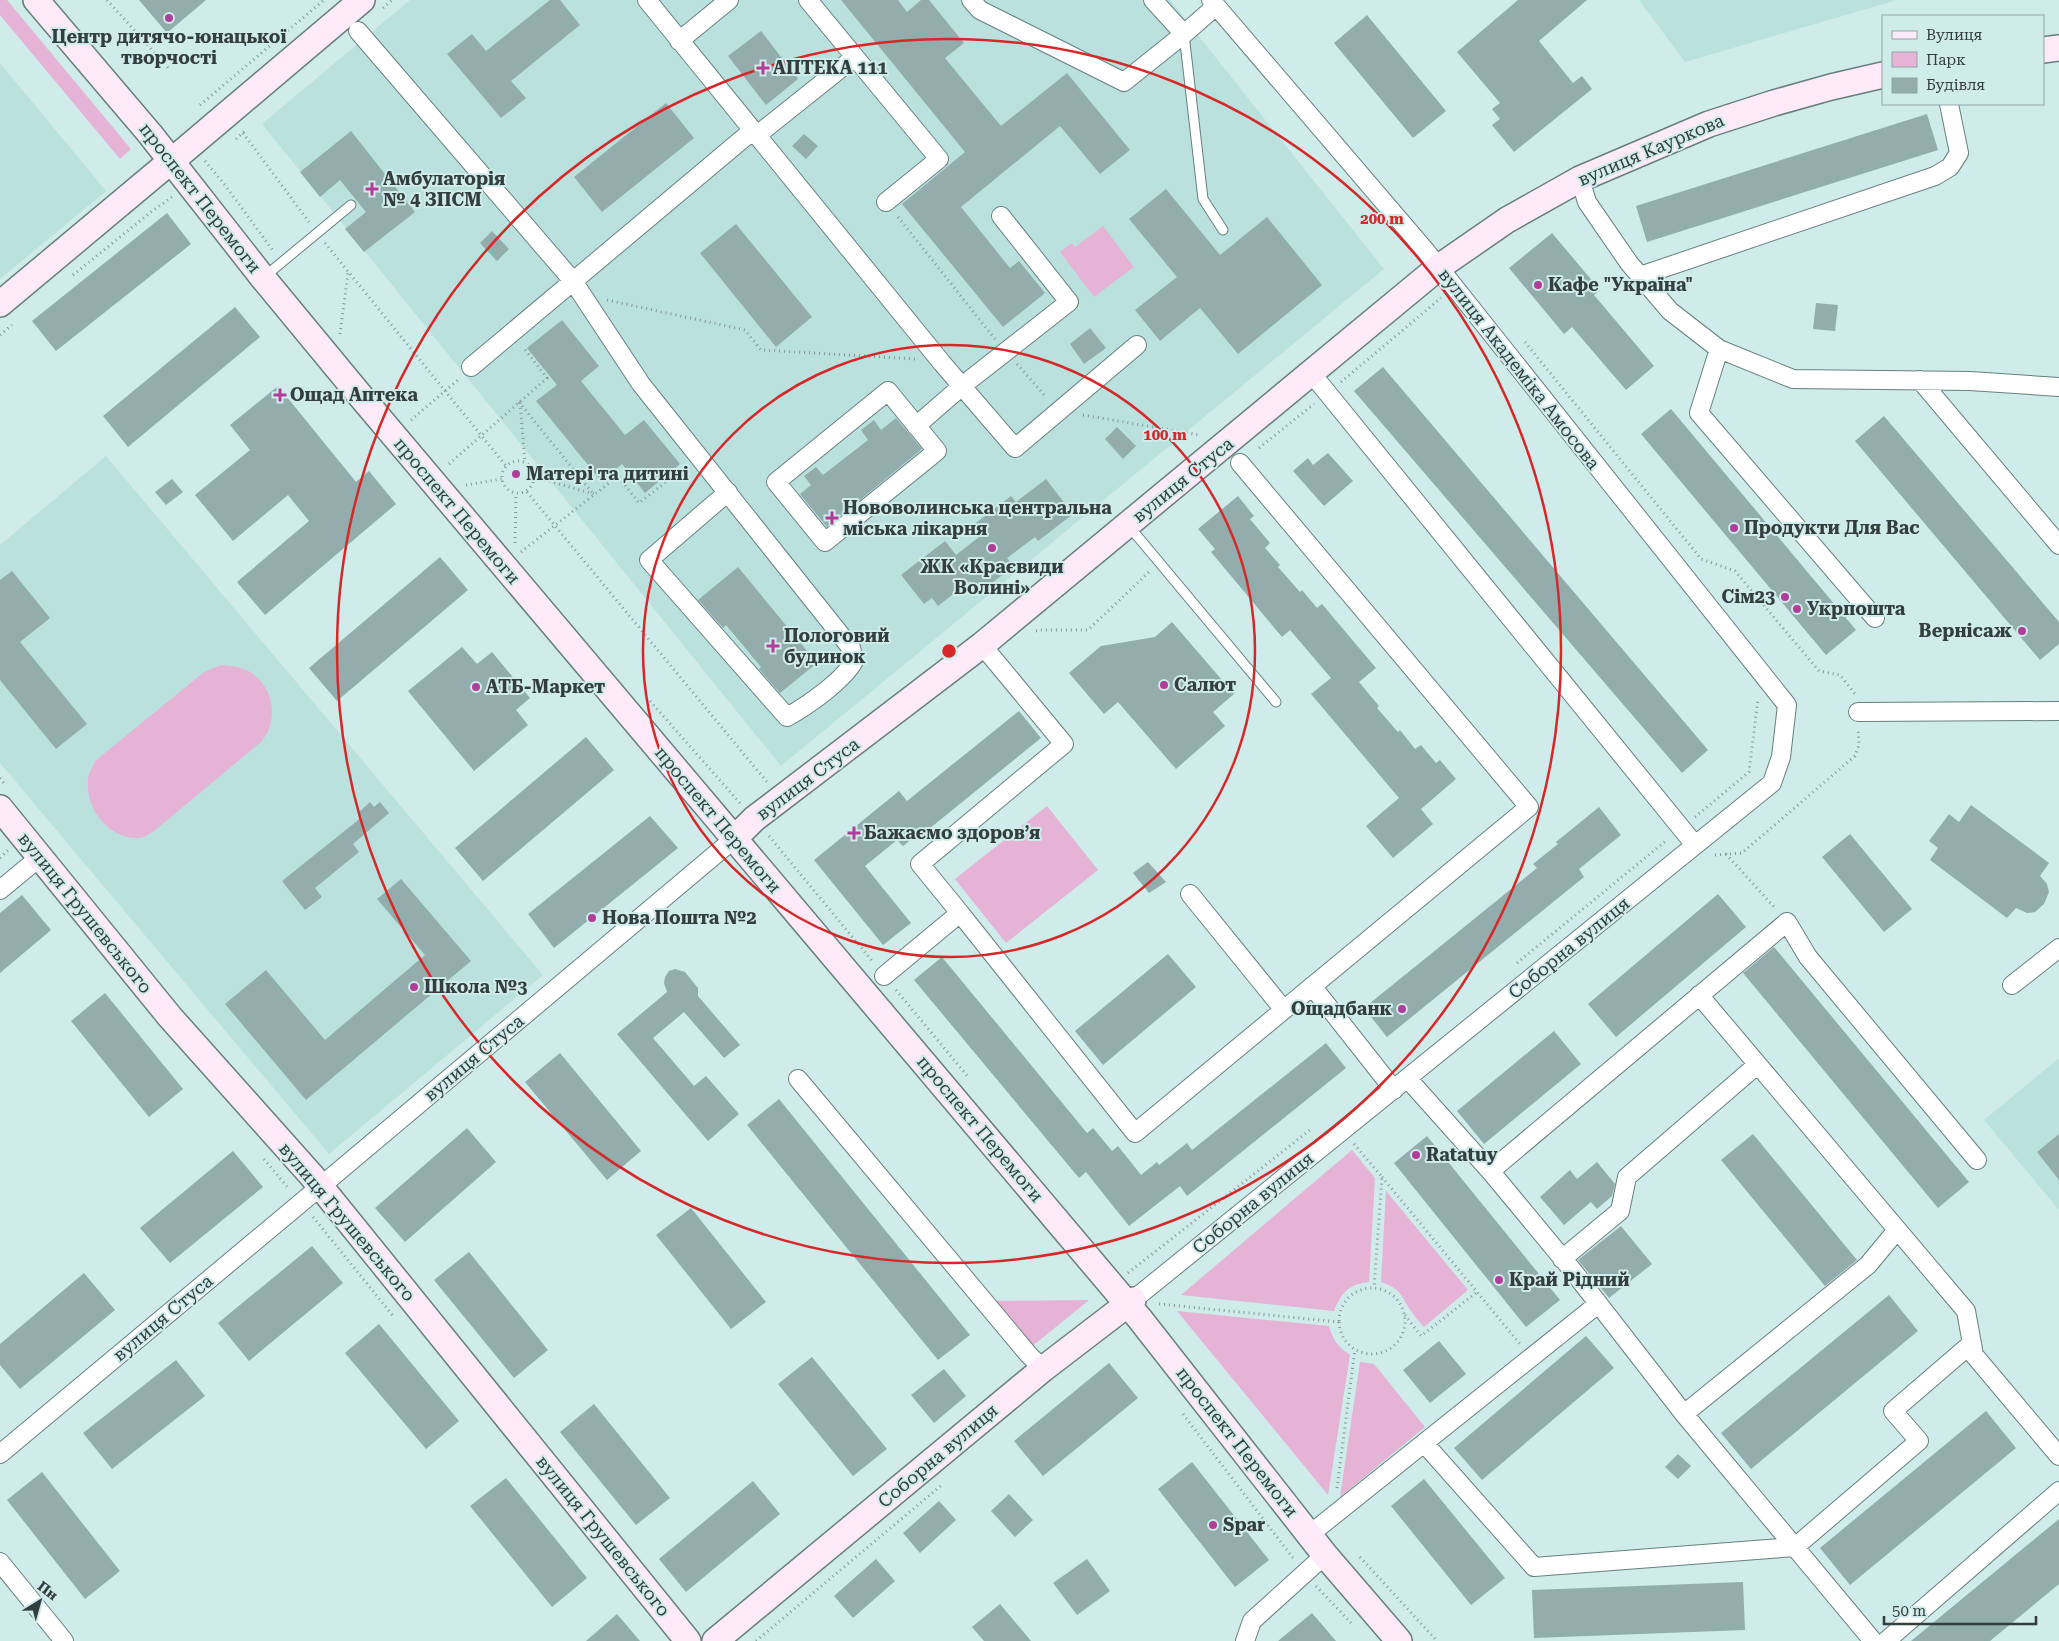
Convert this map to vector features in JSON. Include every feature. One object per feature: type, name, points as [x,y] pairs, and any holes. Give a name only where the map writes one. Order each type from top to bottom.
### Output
[{"type":"street","name":"проспект Перемоги","points":[[36,0],[187,155],[190,182],[272,270],[395,437],[715,816],[1128,1286],[1309,1535],[1399,1641]]},
{"type":"street","points":[[8,313],[362,0]]},
{"type":"street","points":[[647,0],[942,362],[1015,448],[1137,345]]},
{"type":"street","points":[[679,41],[729,0]]},
{"type":"street","points":[[808,0],[939,159],[886,202]]},
{"type":"street","points":[[971,0],[980,10],[1124,82],[1184,34],[1214,3]]},
{"type":"street","points":[[1153,0],[1184,34]]},
{"type":"street","name":"вулиця Академіка Амосова","points":[[1214,3],[1439,267],[1787,705],[1782,757]]},
{"type":"street","points":[[358,31],[578,288],[641,384],[697,457],[728,492],[851,648],[854,662],[847,674],[787,717],[649,560],[728,492]]},
{"type":"street","points":[[2044,50],[2059,48]]},
{"type":"street","points":[[471,367],[578,288],[754,133],[855,57]]},
{"type":"street","name":"вулиця Кауркова","points":[[1439,267],[1507,220],[1580,178],[1708,124],[1812,92],[1882,76]]},
{"type":"street","points":[[1640,276],[1935,176],[1950,167],[1959,153],[1950,105]]},
{"type":"street","points":[[1580,178],[1587,202],[1628,263],[1670,310],[1719,349],[1793,378],[1970,381],[2059,387]]},
{"type":"street","points":[[916,426],[962,386],[1069,302],[1001,216]]},
{"type":"street","name":"вулиця Стуса","points":[[0,1454],[735,838],[754,819],[982,645],[1312,374],[1439,267]]},
{"type":"street","points":[[1719,349],[1699,413],[1875,618]]},
{"type":"street","points":[[1312,374],[1695,845]]},
{"type":"street","points":[[1920,380],[2059,545]]},
{"type":"street","points":[[888,391],[916,426],[937,451],[825,542],[776,482],[888,391]]},
{"type":"street","points":[[982,645],[1064,744],[920,864],[1135,1133],[1529,807],[1240,463]]},
{"type":"street","points":[[1858,712],[2059,711]]},
{"type":"street","name":"Соборна вулиця","points":[[715,1641],[1044,1369],[1128,1286],[1394,1090],[1772,783],[1782,757]]},
{"type":"street","name":"вулиця Грушевського","points":[[0,808],[33,864],[320,1187],[688,1641]]},
{"type":"street","points":[[0,890],[33,864]]},
{"type":"street","points":[[1190,894],[1284,1010]]},
{"type":"street","points":[[884,976],[960,913]]},
{"type":"street","points":[[1491,1172],[1787,922],[1808,957],[1977,1160]]},
{"type":"street","points":[[2012,985],[2059,948]]},
{"type":"street","points":[[1312,986],[1394,1090]]},
{"type":"street","points":[[1699,995],[1966,1311],[1974,1355],[2059,1456]]},
{"type":"street","points":[[1562,1258],[1620,1211],[1627,1177],[1757,1065]]},
{"type":"street","points":[[798,1079],[1029,1355],[1044,1369]]},
{"type":"street","points":[[1408,1079],[1491,1172],[1562,1258],[1684,1414],[1873,1641]]},
{"type":"street","points":[[1684,1414],[1868,1265],[1897,1230]]},
{"type":"street","points":[[1309,1535],[1598,1304]]},
{"type":"street","points":[[1424,1443],[1534,1567],[1796,1547],[1919,1441],[1893,1411],[1972,1343]]},
{"type":"street","points":[[1886,1641],[2059,1491]]},
{"type":"street","points":[[1245,1641],[1252,1620],[1325,1555]]},
{"type":"street","points":[[0,1562],[64,1641]]},
{"type":"lane","points":[[1184,34],[1203,199],[1223,230]]},
{"type":"lane","points":[[272,270],[351,205]]},
{"type":"lane","points":[[1128,525],[1276,702]]},
{"type":"path","points":[[107,0],[170,70]]},
{"type":"path","points":[[196,108],[324,0]]},
{"type":"path","points":[[243,133],[317,234],[506,466]]},
{"type":"path","points":[[68,279],[190,182],[187,155]]},
{"type":"path","points":[[187,155],[226,184],[272,270]]},
{"type":"path","points":[[886,202],[1006,351],[1058,411],[1204,436]]},
{"type":"path","points":[[340,334],[348,272]]},
{"type":"path","points":[[578,288],[745,330],[761,350],[942,362]]},
{"type":"path","points":[[0,334],[8,313]]},
{"type":"path","points":[[334,327],[346,341]]},
{"type":"path","points":[[1521,337],[1701,559],[1735,571],[1819,671],[1840,675],[1858,697],[1859,745],[1855,756]]},
{"type":"path","points":[[450,464],[547,378],[520,346]]},
{"type":"path","points":[[411,420],[471,367]]},
{"type":"path","points":[[520,402],[594,494]]},
{"type":"path","points":[[520,402],[525,462]]},
{"type":"path","points":[[405,413],[417,427]]},
{"type":"path","points":[[443,457],[455,471]]},
{"type":"path","points":[[509,536],[520,553],[618,476],[639,503],[697,457]]},
{"type":"path","points":[[515,461],[525,462],[532,468],[535,477],[532,486],[526,492],[516,493],[506,489],[502,479],[506,466],[515,461]]},
{"type":"path","points":[[535,477],[594,494]]},
{"type":"path","points":[[461,478],[472,492]]},
{"type":"path","points":[[466,485],[502,479]]},
{"type":"path","points":[[526,492],[769,785]]},
{"type":"path","points":[[515,544],[516,493]]},
{"type":"path","points":[[644,694],[754,819],[972,1082]]},
{"type":"path","points":[[1512,966],[1749,772],[1759,700]]},
{"type":"path","points":[[4,844],[33,864]]},
{"type":"path","points":[[1726,854],[1787,922]]},
{"type":"path","points":[[1128,1286],[1313,1127]]},
{"type":"path","points":[[1350,1140],[1531,1357]]},
{"type":"path","points":[[261,1155],[398,1321]]},
{"type":"path","points":[[1374,1288],[1382,1177]]},
{"type":"path","points":[[1405,1315],[1405,1326],[1402,1336],[1387,1351],[1371,1354],[1355,1349],[1341,1333],[1339,1322],[1343,1306],[1353,1294],[1363,1289],[1385,1290],[1394,1296],[1401,1305],[1405,1315],[1422,1336],[1477,1292]]},
{"type":"path","points":[[1158,1304],[1339,1322]]},
{"type":"path","points":[[1334,1515],[1355,1349]]},
{"type":"path","points":[[1181,1411],[1304,1573],[1355,1628]]},
{"type":"path","points":[[756,1641],[947,1481]]},
{"type":"shaded area","name":"Нововолинська центральна міська лікарня","points":[[410,0],[1170,0],[1384,269],[781,766],[262,124]]},
{"type":"shaded area","points":[[1639,0],[1897,0],[1685,62]]},
{"type":"shaded area","points":[[0,63],[106,191],[0,279]]},
{"type":"shaded area","points":[[106,456],[543,975],[329,1154],[0,763],[0,545]]},
{"type":"shaded area","points":[[2059,1058],[2059,1210],[1984,1120]]},
{"type":"green space","points":[[0,0],[7,0],[131,149],[120,159],[0,15]]},
{"type":"green space","points":[[1103,226],[1134,267],[1094,297],[1060,252],[1072,243],[1075,247]]},
{"type":"green space","points":[[221,665],[239,667],[250,672],[257,677],[268,692],[272,710],[269,729],[265,737],[153,832],[141,838],[128,837],[108,827],[101,820],[90,801],[88,779],[95,761],[204,672]]},
{"type":"green space","points":[[1047,806],[1098,870],[1006,943],[955,879]]},
{"type":"green space","points":[[1352,1150],[1375,1178],[1369,1282],[1356,1285],[1347,1290],[1334,1311],[1181,1295]]},
{"type":"green space","points":[[1386,1191],[1468,1290],[1424,1327],[1399,1293],[1393,1287],[1381,1282]]},
{"type":"green space","points":[[1089,1300],[1029,1349],[989,1301]]},
{"type":"green space","points":[[1177,1311],[1329,1326],[1336,1343],[1350,1355],[1328,1495]]},
{"type":"green space","points":[[1360,1362],[1374,1364],[1425,1427],[1340,1497]]},
{"type":"building","name":"Центр дитячо-юнацької творчості","points":[[139,0],[206,0],[167,33]]},
{"type":"building","points":[[550,0],[560,0],[580,25],[511,81],[526,98],[501,118],[447,54],[472,34],[486,51]]},
{"type":"building","points":[[841,0],[898,0],[907,12],[921,0],[929,0],[964,43],[945,58],[1001,126],[1067,73],[1130,150],[1100,174],[1060,126],[961,207],[1010,268],[1019,261],[1045,293],[1003,327],[902,204],[965,152]]},
{"type":"building","points":[[1518,0],[1587,0],[1539,41],[1573,83],[1582,76],[1592,89],[1514,152],[1492,125],[1500,119],[1492,109],[1500,103],[1457,52]]},
{"type":"building","points":[[1367,15],[1446,111],[1413,138],[1334,43]]},
{"type":"building","name":"АПТЕКА 111","points":[[761,31],[798,79],[766,105],[728,56]]},
{"type":"building","points":[[666,103],[694,138],[602,212],[574,177]]},
{"type":"building","points":[[1927,114],[1938,150],[1647,242],[1636,206]]},
{"type":"building","name":"Амбулаторія № 4 ЗПСМ","points":[[351,131],[415,212],[364,252],[345,229],[366,212],[340,180],[320,197],[300,172]]},
{"type":"building","points":[[804,134],[818,146],[806,159],[792,146]]},
{"type":"building","points":[[1166,189],[1220,255],[1267,217],[1322,285],[1238,354],[1200,308],[1160,341],[1135,310],[1177,277],[1129,219]]},
{"type":"building","points":[[167,213],[191,244],[56,351],[32,321]]},
{"type":"building","points":[[736,224],[812,317],[776,347],[700,253]]},
{"type":"building","points":[[492,231],[509,249],[497,261],[480,243]]},
{"type":"building","points":[[1552,233],[1600,290],[1594,295],[1654,366],[1626,390],[1572,327],[1564,334],[1509,268]]},
{"type":"building","points":[[1816,303],[1838,305],[1835,331],[1813,329]]},
{"type":"building","points":[[235,307],[260,337],[128,447],[103,416]]},
{"type":"building","points":[[562,320],[599,366],[581,381],[625,435],[644,420],[680,464],[645,493],[622,464],[601,481],[536,401],[557,385],[527,348]]},
{"type":"building","points":[[1090,328],[1106,348],[1084,364],[1070,344]]},
{"type":"building","points":[[1383,367],[1708,750],[1682,773],[1354,391]]},
{"type":"building","points":[[278,386],[356,482],[369,471],[396,504],[265,615],[237,582],[309,521],[288,495],[233,541],[195,495],[250,450],[230,425]]},
{"type":"building","points":[[1671,409],[1856,630],[1826,655],[1641,434]]},
{"type":"building","points":[[1884,416],[2059,622],[2059,644],[2040,660],[1855,441]]},
{"type":"building","points":[[896,418],[922,449],[827,527],[800,494],[811,485],[804,476],[816,467],[823,475],[868,440],[861,430],[874,420],[881,430]]},
{"type":"building","points":[[1117,427],[1136,446],[1123,459],[1105,439]]},
{"type":"building","points":[[1328,453],[1353,481],[1324,506],[1293,471],[1308,458],[1313,465]]},
{"type":"building","points":[[172,479],[183,492],[166,505],[155,492]]},
{"type":"building","name":"ЖК «Краєвиди Волині»","points":[[1046,479],[1073,514],[1038,541],[1035,537],[1007,558],[1014,566],[979,593],[970,581],[938,606],[932,598],[924,604],[901,575],[945,541],[956,555],[984,533],[976,523],[1011,496],[1016,502]]},
{"type":"building","points":[[1238,496],[1254,516],[1250,519],[1270,543],[1265,548],[1280,565],[1278,567],[1300,592],[1302,590],[1317,608],[1322,604],[1376,668],[1359,682],[1379,706],[1377,708],[1398,732],[1400,730],[1415,749],[1421,745],[1436,763],[1440,760],[1456,779],[1421,809],[1433,824],[1393,858],[1366,826],[1399,798],[1311,694],[1331,678],[1290,630],[1282,637],[1211,552],[1215,549],[1198,529]]},
{"type":"building","points":[[440,557],[468,590],[337,701],[309,668]]},
{"type":"building","name":"Пологовий будинок","points":[[738,567],[817,663],[780,693],[759,669],[761,667],[726,625],[723,628],[698,600]]},
{"type":"building","points":[[12,571],[50,618],[20,642],[87,724],[56,749],[0,680],[0,580]]},
{"type":"building","points":[[1172,622],[1234,694],[1213,712],[1225,726],[1176,769],[1118,702],[1104,714],[1069,673],[1101,646],[1155,637]]},
{"type":"building","points":[[462,647],[477,664],[492,652],[530,698],[516,710],[528,725],[474,771],[408,691]]},
{"type":"building","points":[[1019,711],[1041,738],[929,829],[927,827],[903,846],[897,840],[865,866],[911,923],[883,945],[814,860],[899,791],[907,801]]},
{"type":"building","points":[[586,737],[614,770],[483,881],[455,848]]},
{"type":"building","points":[[370,802],[374,807],[380,802],[389,813],[353,844],[359,852],[315,888],[322,897],[305,910],[282,881],[362,817],[358,813]]},
{"type":"building","points":[[1971,805],[2049,863],[2040,876],[2047,884],[2049,892],[2044,904],[2035,912],[2027,913],[2016,908],[2007,918],[1930,860],[1938,848],[1929,841],[1949,814],[1959,822]]},
{"type":"building","points":[[1599,807],[1621,835],[1579,869],[1584,877],[1387,1037],[1364,1008],[1537,868],[1533,864],[1558,844],[1556,842]]},
{"type":"building","points":[[650,816],[678,848],[554,948],[528,914]]},
{"type":"building","points":[[1850,834],[1912,909],[1884,932],[1822,857]]},
{"type":"building","points":[[1148,862],[1166,882],[1149,893],[1133,873]]},
{"type":"building","name":"Школа №3","points":[[401,879],[471,961],[306,1100],[225,1004],[266,970],[325,1040],[425,955],[377,899]]},
{"type":"building","points":[[1718,894],[1746,927],[1616,1037],[1588,1004]]},
{"type":"building","points":[[22,895],[51,930],[0,973],[0,913]]},
{"type":"building","points":[[1774,947],[1969,1182],[1938,1208],[1743,973]]},
{"type":"building","points":[[1168,954],[1196,987],[1103,1065],[1075,1031]]},
{"type":"building","points":[[942,957],[1087,1133],[1093,1128],[1112,1151],[1118,1146],[1141,1175],[1157,1162],[1159,1165],[1187,1143],[1192,1150],[1326,1043],[1346,1068],[1187,1196],[1180,1186],[1129,1226],[1086,1172],[1079,1178],[914,980]]},
{"type":"building","points":[[675,969],[685,972],[698,988],[698,996],[740,1045],[724,1058],[684,1012],[653,1038],[694,1086],[706,1076],[739,1114],[708,1141],[617,1034],[667,992],[664,983],[665,977],[669,971]]},
{"type":"building","points":[[105,993],[183,1089],[149,1117],[71,1021]]},
{"type":"building","points":[[1554,1031],[1581,1064],[1484,1144],[1457,1111]]},
{"type":"building","points":[[560,1053],[641,1151],[607,1180],[525,1082]]},
{"type":"building","points":[[779,1099],[970,1335],[938,1360],[747,1125]]},
{"type":"building","points":[[467,1128],[496,1162],[405,1242],[375,1208]]},
{"type":"building","points":[[1753,1134],[1857,1260],[1825,1286],[1721,1160]]},
{"type":"building","points":[[2059,1134],[2059,1180],[2037,1152]]},
{"type":"building","points":[[1427,1136],[1560,1300],[1526,1327],[1394,1163]]},
{"type":"building","points":[[233,1151],[263,1187],[170,1263],[140,1228]]},
{"type":"building","points":[[1597,1162],[1615,1184],[1612,1196],[1597,1209],[1591,1202],[1564,1225],[1540,1197],[1570,1170],[1577,1179]]},
{"type":"building","points":[[691,1208],[766,1302],[731,1329],[656,1235]]},
{"type":"building","points":[[1621,1226],[1652,1264],[1609,1298],[1578,1260]]},
{"type":"building","points":[[312,1246],[343,1283],[249,1361],[218,1323]]},
{"type":"building","points":[[469,1252],[548,1350],[514,1378],[434,1280]]},
{"type":"building","points":[[84,1273],[115,1310],[20,1389],[0,1365],[0,1344]]},
{"type":"building","points":[[1889,1295],[1918,1331],[1751,1469],[1721,1433]]},
{"type":"building","points":[[379,1324],[459,1421],[426,1449],[345,1353]]},
{"type":"building","points":[[1586,1336],[1614,1368],[1482,1480],[1454,1448]]},
{"type":"building","points":[[1439,1341],[1466,1374],[1430,1403],[1403,1370]]},
{"type":"building","points":[[812,1357],[887,1449],[853,1476],[778,1384]]},
{"type":"building","points":[[176,1360],[205,1396],[112,1469],[83,1433]]},
{"type":"building","points":[[1109,1363],[1138,1398],[1043,1476],[1014,1441]]},
{"type":"building","points":[[944,1369],[966,1396],[934,1423],[911,1395]]},
{"type":"building","points":[[594,1404],[670,1498],[636,1525],[560,1432]]},
{"type":"building","points":[[1986,1411],[2016,1448],[1850,1585],[1820,1548]]},
{"type":"building","points":[[1678,1454],[1691,1466],[1678,1479],[1665,1467]]},
{"type":"building","points":[[1192,1462],[1269,1560],[1235,1587],[1158,1489]]},
{"type":"building","points":[[42,1472],[120,1571],[85,1599],[7,1500]]},
{"type":"building","points":[[506,1478],[587,1578],[552,1607],[470,1506]]},
{"type":"building","points":[[1424,1479],[1505,1578],[1471,1605],[1391,1506]]},
{"type":"building","points":[[753,1481],[780,1514],[686,1592],[659,1559]]},
{"type":"building","points":[[1009,1494],[1033,1520],[1015,1537],[991,1511]]},
{"type":"building","points":[[939,1501],[956,1520],[920,1553],[903,1533]]},
{"type":"building","points":[[2059,1519],[2059,1584],[1990,1641],[1911,1641]]},
{"type":"building","points":[[876,1559],[895,1581],[853,1618],[834,1596]]},
{"type":"building","points":[[1087,1559],[1110,1591],[1077,1615],[1053,1583]]},
{"type":"building","points":[[1743,1582],[1745,1630],[1534,1638],[1532,1590]]},
{"type":"building","points":[[1000,1604],[1031,1641],[984,1641],[972,1627]]},
{"type":"building","points":[[1312,1613],[1336,1641],[1278,1641]]},
{"type":"building","points":[[617,1614],[640,1641],[586,1641]]},
{"type":"place","name":"Центр дитячо-юнацької творчості","points":[[169,18]]},
{"type":"place","name":"АПТЕКА 111","points":[[763,68]]},
{"type":"place","name":"Амбулаторія № 4 ЗПСМ","points":[[372,189]]},
{"type":"place","name":"Кафе \"Україна\"","points":[[1538,285]]},
{"type":"place","name":"Ощад Аптека","points":[[280,395]]},
{"type":"place","name":"Матері та дитині","points":[[516,474]]},
{"type":"place","name":"Нововолинська центральна міська лікарня","points":[[832,518]]},
{"type":"place","name":"Продукти Для Вас","points":[[1734,528]]},
{"type":"place","name":"ЖК «Краєвиди Волині»","points":[[992,548]]},
{"type":"place","name":"Сім23","points":[[1785,597]]},
{"type":"place","name":"Укрпошта","points":[[1797,609]]},
{"type":"place","name":"Вернісаж","points":[[2022,631]]},
{"type":"place","name":"Пологовий будинок","points":[[773,646]]},
{"type":"place","name":"Салют","points":[[1164,685]]},
{"type":"place","name":"АТБ-Маркет","points":[[476,687]]},
{"type":"place","name":"Бажаємо здоровʼя","points":[[854,833]]},
{"type":"place","name":"Нова Пошта №2","points":[[592,918]]},
{"type":"place","name":"Школа №3","points":[[414,987]]},
{"type":"place","name":"Ощадбанк","points":[[1402,1009]]},
{"type":"place","name":"Ratatuy","points":[[1416,1155]]},
{"type":"place","name":"Край Рідний","points":[[1499,1280]]},
{"type":"place","name":"Spar","points":[[1213,1525]]}]
